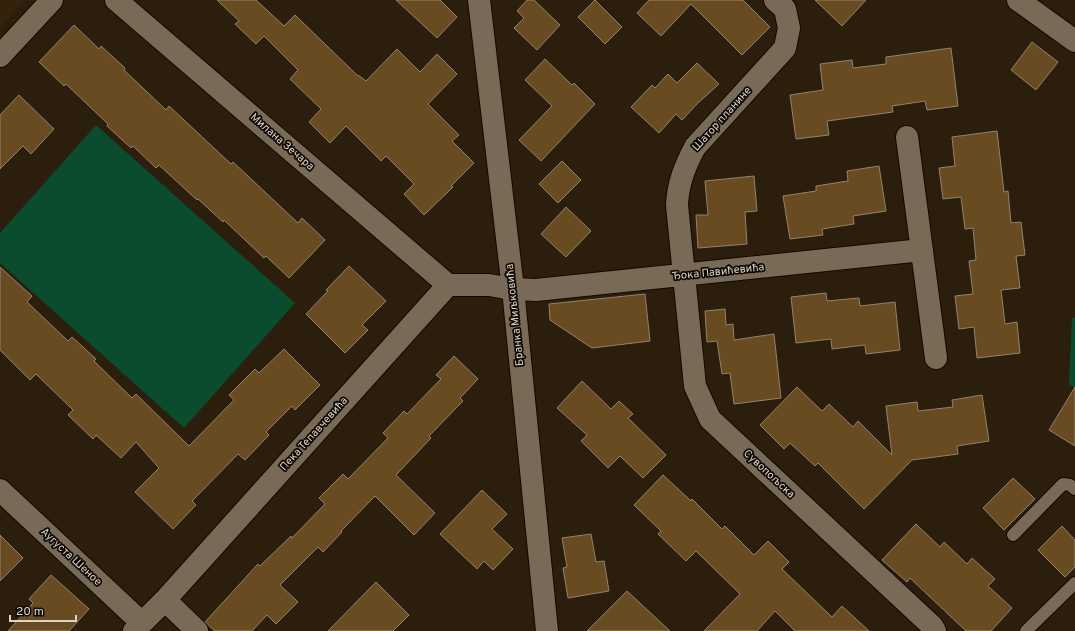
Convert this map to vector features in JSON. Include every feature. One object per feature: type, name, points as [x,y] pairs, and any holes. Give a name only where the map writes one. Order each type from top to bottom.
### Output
[{"type":"street","points":[[0,56],[52,0]]},
{"type":"street","name":"Милана Зечара","points":[[116,0],[448,285]]},
{"type":"street","name":"Бранка Миљковића","points":[[480,0],[513,289],[547,631]]},
{"type":"street","name":"Шатор планине","points":[[683,275],[677,191],[683,171],[695,147],[785,48],[789,28],[785,9],[775,0]]},
{"type":"street","points":[[1018,0],[1075,41]]},
{"type":"street","points":[[907,137],[936,358]]},
{"type":"street","name":"Ђока Павићевића","points":[[513,289],[536,290],[922,250]]},
{"type":"street","name":"Сувопољска","points":[[683,275],[695,386],[710,418],[932,626],[935,631]]},
{"type":"street","points":[[448,285],[489,285],[513,289]]},
{"type":"street","name":"Пека Тепавчевића","points":[[138,627],[165,600],[448,285]]},
{"type":"street","name":"Аугуста Шеное","points":[[0,490],[138,627]]},
{"type":"street","points":[[165,600],[197,631]]},
{"type":"lane","points":[[1013,535],[1063,484],[1075,489]]},
{"type":"lane","points":[[1026,631],[1075,582]]},
{"type":"shaded area","points":[[0,0],[25,0],[0,27]]},
{"type":"green space","points":[[96,125],[295,303],[184,428],[0,263],[0,233]]},
{"type":"green space","points":[[1072,318],[1075,318],[1075,388],[1069,384]]},
{"type":"building","points":[[217,0],[256,0],[284,26],[295,15],[358,76],[366,81],[397,49],[420,72],[437,54],[457,74],[428,104],[459,135],[452,141],[474,163],[451,186],[453,187],[424,215],[404,194],[414,184],[386,156],[381,161],[346,126],[330,143],[309,122],[321,109],[290,79],[298,70],[264,36],[256,44],[235,24],[239,21]]},
{"type":"building","points":[[396,0],[440,0],[457,17],[437,38]]},
{"type":"building","points":[[527,0],[534,0],[560,25],[537,50],[514,28],[524,18],[517,11]]},
{"type":"building","points":[[595,0],[622,27],[605,44],[578,17]]},
{"type":"building","points":[[649,0],[743,0],[770,27],[742,55],[691,4],[661,36],[637,13]]},
{"type":"building","points":[[815,0],[866,0],[842,26]]},
{"type":"building","points":[[74,25],[99,49],[101,46],[125,68],[124,70],[166,110],[169,106],[231,164],[233,162],[298,223],[302,218],[325,240],[289,278],[266,256],[264,258],[224,220],[223,222],[159,165],[156,168],[133,146],[131,148],[66,84],[64,86],[39,62]]},
{"type":"building","points":[[1032,42],[1058,62],[1036,90],[1011,70]]},
{"type":"building","points":[[951,48],[958,106],[927,110],[925,101],[892,106],[893,112],[827,121],[829,135],[796,139],[790,95],[823,90],[820,64],[852,60],[853,68],[886,64],[886,57]]},
{"type":"building","points":[[545,59],[572,85],[574,83],[595,104],[541,161],[519,140],[552,106],[525,80]]},
{"type":"building","points":[[697,63],[719,84],[682,120],[676,114],[659,133],[631,107],[652,85],[655,88],[668,74],[677,83]]},
{"type":"building","points":[[19,95],[54,129],[31,154],[23,146],[0,169],[0,115]]},
{"type":"building","points":[[997,131],[1004,192],[1008,191],[1011,223],[1021,222],[1025,255],[1016,256],[1020,288],[1001,290],[1005,324],[1017,322],[1020,353],[977,358],[974,327],[959,329],[955,296],[973,294],[969,261],[976,260],[973,228],[965,229],[961,197],[943,199],[939,168],[955,166],[952,137]]},
{"type":"building","points":[[562,161],[581,180],[558,203],[539,184]]},
{"type":"building","points":[[879,166],[886,211],[853,216],[854,224],[822,229],[823,235],[790,239],[783,196],[816,191],[816,186],[848,181],[847,171]]},
{"type":"building","points":[[754,176],[757,211],[745,212],[747,244],[698,248],[696,215],[708,215],[705,181]]},
{"type":"building","points":[[566,207],[591,231],[566,257],[541,234]]},
{"type":"building","points":[[349,266],[386,301],[362,325],[368,330],[345,353],[306,314]]},
{"type":"building","points":[[0,267],[32,296],[27,302],[68,341],[72,337],[96,359],[94,361],[132,398],[136,394],[189,446],[234,400],[229,395],[255,369],[259,373],[284,349],[320,385],[295,410],[292,406],[266,432],[269,435],[245,460],[238,454],[192,501],[196,505],[173,529],[135,492],[159,468],[136,442],[121,458],[96,435],[93,439],[68,415],[73,410],[36,374],[30,380],[0,350]]},
{"type":"building","points":[[826,293],[827,301],[859,298],[860,306],[895,302],[900,350],[866,354],[865,345],[832,349],[831,339],[796,343],[791,297]]},
{"type":"building","points":[[645,294],[650,341],[592,348],[550,320],[549,304]]},
{"type":"building","points":[[725,309],[726,325],[733,324],[734,340],[774,334],[781,398],[734,404],[730,373],[722,374],[717,341],[707,342],[705,311]]},
{"type":"building","points":[[454,356],[478,379],[460,398],[463,401],[429,436],[431,438],[396,475],[435,513],[414,535],[375,496],[323,552],[318,547],[280,585],[298,602],[276,624],[267,615],[252,631],[215,631],[205,622],[258,564],[260,566],[291,536],[292,538],[325,504],[319,498],[343,474],[348,479],[388,438],[383,433],[404,411],[407,414],[441,379],[436,375]]},
{"type":"building","points":[[582,381],[611,409],[619,401],[633,414],[628,418],[666,455],[643,478],[620,456],[608,468],[581,441],[587,435],[557,408]]},
{"type":"building","points":[[797,387],[822,411],[829,404],[853,427],[858,421],[892,455],[886,406],[917,402],[918,411],[953,407],[952,400],[982,395],[989,441],[957,446],[958,454],[912,460],[864,509],[818,463],[815,466],[790,443],[784,449],[760,425]]},
{"type":"building","points":[[1075,387],[1075,446],[1049,430]]},
{"type":"building","points":[[663,475],[691,501],[692,499],[722,529],[725,526],[754,555],[768,541],[789,562],[782,569],[832,617],[842,606],[869,631],[795,631],[775,611],[757,631],[704,631],[740,594],[696,551],[686,561],[658,534],[661,531],[634,505]]},
{"type":"building","points":[[1013,478],[1035,499],[1004,530],[983,508]]},
{"type":"building","points":[[482,490],[507,514],[492,529],[513,549],[493,570],[484,561],[477,569],[440,534]]},
{"type":"building","points":[[916,524],[940,547],[944,542],[967,564],[972,558],[995,579],[988,586],[1012,608],[991,631],[966,631],[910,578],[907,582],[882,560]]},
{"type":"building","points":[[1062,526],[1075,540],[1075,567],[1065,577],[1038,550]]},
{"type":"building","points":[[591,534],[596,562],[604,561],[609,591],[568,598],[563,568],[567,567],[562,538]]},
{"type":"building","points":[[0,535],[23,558],[0,581]]},
{"type":"building","points":[[51,575],[89,609],[69,631],[8,631],[33,603],[29,599]]},
{"type":"building","points":[[376,582],[409,615],[393,631],[328,631]]},
{"type":"building","points":[[627,591],[670,631],[587,631]]}]
